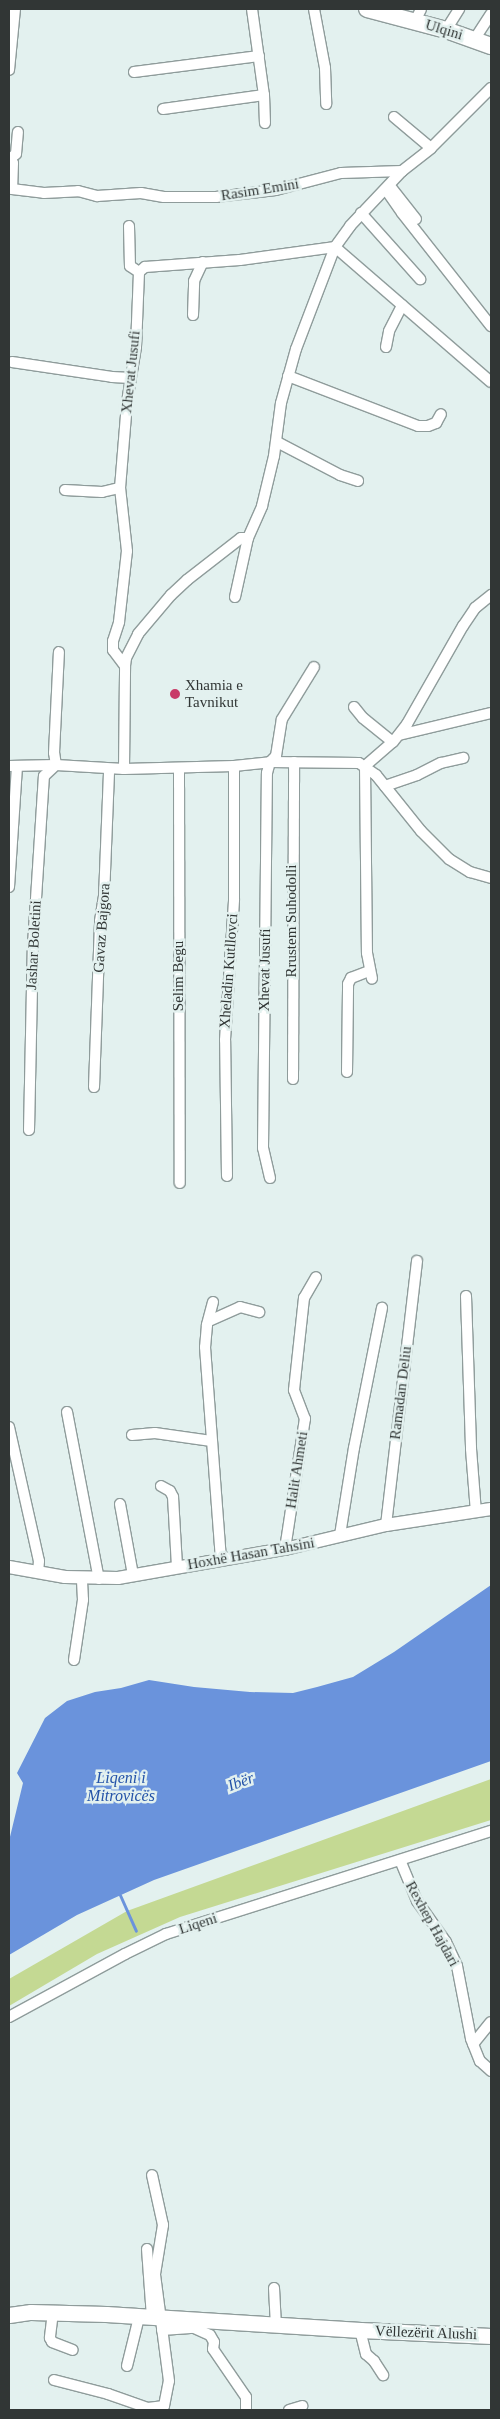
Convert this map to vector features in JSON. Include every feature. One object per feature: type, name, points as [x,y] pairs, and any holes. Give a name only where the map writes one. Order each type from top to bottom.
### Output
[{"type":"main road","name":"Ulqini","points":[[367,9],[418,15],[446,30],[491,46]]},
{"type":"main road","name":"Vëllezërit Alushi","points":[[9,2315],[53,2312],[154,2320],[491,2336]]},
{"type":"street","points":[[9,70],[15,9]]},
{"type":"street","points":[[252,9],[264,94],[265,122]]},
{"type":"street","points":[[314,9],[325,68],[326,104]]},
{"type":"street","points":[[446,30],[459,9]]},
{"type":"street","points":[[474,40],[491,14]]},
{"type":"street","points":[[134,72],[259,56]]},
{"type":"street","points":[[235,597],[248,538],[262,506],[276,442],[281,402],[288,376],[301,332],[336,248],[361,213],[388,188],[402,171],[431,148],[491,88]]},
{"type":"street","points":[[163,109],[264,94]]},
{"type":"street","points":[[394,117],[431,148]]},
{"type":"street","points":[[11,190],[14,174],[10,158],[16,154],[18,132]]},
{"type":"street","name":"Rasim Emini","points":[[11,190],[44,193],[78,191],[97,196],[141,193],[164,197],[216,197],[276,190],[341,172],[402,171]]},
{"type":"street","points":[[388,188],[416,219]]},
{"type":"street","points":[[388,188],[402,213],[491,326]]},
{"type":"street","points":[[361,213],[420,279]]},
{"type":"street","points":[[129,226],[130,266],[139,272],[145,267],[158,264],[240,260],[336,248],[491,382]]},
{"type":"street","points":[[193,315],[194,281],[203,262]]},
{"type":"street","name":"Xhevat Jusufi","points":[[125,666],[113,650],[127,550],[120,488],[136,347],[139,272]]},
{"type":"street","points":[[386,347],[389,331],[402,305]]},
{"type":"street","points":[[12,362],[112,378],[131,378]]},
{"type":"street","points":[[288,376],[418,426],[436,424],[441,414]]},
{"type":"street","points":[[276,442],[340,475],[358,481]]},
{"type":"street","points":[[65,490],[102,492],[120,488]]},
{"type":"street","name":"Xhevat Jusufi","points":[[124,769],[125,666],[126,658],[138,634],[171,595],[222,552],[243,537],[248,538]]},
{"type":"street","points":[[348,1072],[348,984],[351,978],[371,975],[364,804],[365,766],[396,738],[413,716],[463,626],[475,608],[491,595]]},
{"type":"street","points":[[56,765],[54,753],[59,652]]},
{"type":"street","name":"Xhevat Jusufi","points":[[270,1178],[263,1148],[267,773],[270,762],[276,756],[282,718],[314,667]]},
{"type":"street","points":[[354,707],[363,718],[396,738],[491,713]]},
{"type":"street","points":[[385,786],[417,776],[441,763],[462,758]]},
{"type":"street","points":[[9,887],[13,767],[56,765],[109,770],[234,766],[270,762],[350,762],[371,769],[421,831],[449,859],[470,872],[491,878]]},
{"type":"street","name":"Rrustem Suhodolli","points":[[293,1079],[294,762]]},
{"type":"street","name":"Jashar Boletini","points":[[29,1130],[33,945],[44,776],[56,765]]},
{"type":"street","name":"Xheladin Kutllovci","points":[[227,1176],[225,1040],[234,900],[234,766]]},
{"type":"street","name":"Selim Begu","points":[[179,768],[180,1183]]},
{"type":"street","name":"Gavaz Bajgora","points":[[94,1087],[100,921],[104,897],[109,770]]},
{"type":"street","name":"Ramadan Deliu","points":[[386,1525],[416,1261]]},
{"type":"street","name":"Halit Ahmeti","points":[[285,1549],[305,1419],[294,1390],[304,1298],[316,1277]]},
{"type":"street","points":[[466,1296],[470,1449],[476,1512]]},
{"type":"street","points":[[213,1302],[207,1325],[205,1348],[221,1560]]},
{"type":"street","points":[[209,1321],[240,1307],[259,1312]]},
{"type":"street","points":[[340,1535],[354,1448],[382,1308]]},
{"type":"street","points":[[67,1412],[99,1579]]},
{"type":"street","points":[[9,1427],[39,1561],[38,1572]]},
{"type":"street","points":[[132,1435],[155,1433],[211,1441]]},
{"type":"street","points":[[161,1486],[170,1491],[173,1497],[177,1567]]},
{"type":"street","points":[[120,1504],[133,1576]]},
{"type":"street","name":"Hoxhë Hasan Tahsini","points":[[9,1567],[82,1578],[99,1579],[133,1576],[285,1549],[386,1525],[491,1509]]},
{"type":"street","points":[[74,1660],[83,1600],[82,1578]]},
{"type":"street","name":"Liqeni","points":[[9,2017],[124,1954],[166,1934],[491,1831]]},
{"type":"street","name":"Rexhep Hajdari","points":[[400,1860],[416,1901],[446,1942],[457,1966],[473,2044],[480,2061],[491,2071]]},
{"type":"street","points":[[473,2044],[491,2022]]},
{"type":"street","points":[[127,2366],[154,2320],[155,2274],[164,2225],[152,2175]]},
{"type":"street","points":[[54,2380],[108,2394],[148,2408],[164,2406],[169,2381],[154,2320],[147,2249]]},
{"type":"street","points":[[274,2288],[276,2325]]},
{"type":"street","points":[[53,2312],[50,2338],[52,2342],[73,2350]]},
{"type":"street","name":"Vëllezërit Alushi","points":[[154,2320],[194,2328],[210,2335],[214,2342],[214,2349],[246,2396],[246,2410]]},
{"type":"street","name":"Vëllezërit Alushi","points":[[360,2330],[366,2354],[374,2361],[383,2374]]},
{"type":"street","points":[[289,2410],[302,2406]]},
{"type":"green space","points":[[491,1779],[491,1820],[180,1917],[97,1954],[9,2006],[9,1979],[127,1911]]},
{"type":"water","name":"Liqeni i Mitrovicës","points":[[491,1585],[491,1761],[154,1880],[77,1915],[9,1955],[9,1841],[23,1783],[17,1773],[45,1718],[67,1701],[95,1692],[121,1688],[149,1680],[194,1687],[250,1692],[293,1693],[317,1687],[353,1677],[394,1652]]},
{"type":"waterway","points":[[120,1895],[136,1931]]},
{"type":"place","name":"Xhamia e Tavnikut","points":[[175,694]]},
{"type":"water label","name":"Ibër","points":[[241,1782]]}]
